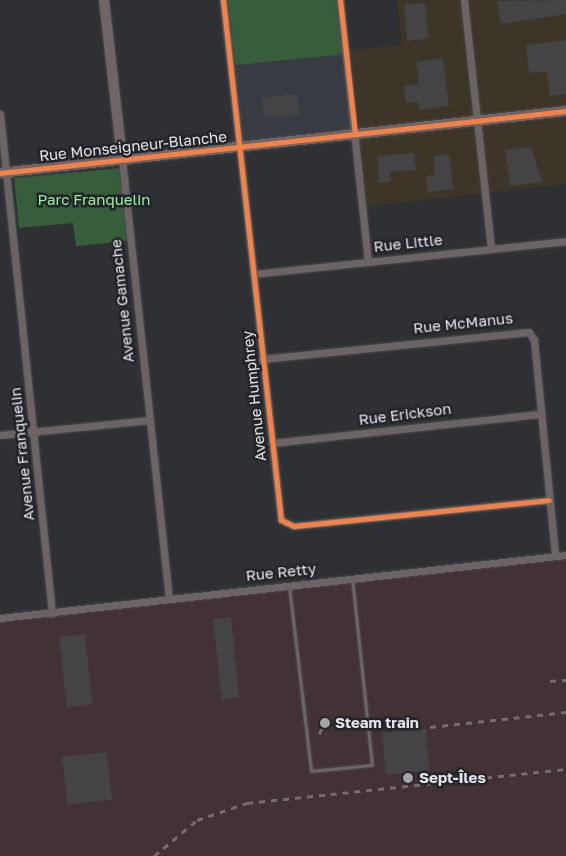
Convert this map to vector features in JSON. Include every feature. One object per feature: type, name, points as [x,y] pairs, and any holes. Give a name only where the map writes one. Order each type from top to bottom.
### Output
[{"type":"street","name":"Avenue Gamache","points":[[104,0],[169,598]]},
{"type":"street","name":"Avenue Humphrey","points":[[223,0],[279,515],[286,525],[549,500]]},
{"type":"street","points":[[340,0],[368,262]]},
{"type":"street","points":[[464,0],[491,248]]},
{"type":"street","name":"Rue Monseigneur-Blanche","points":[[3,172],[566,111]]},
{"type":"street","name":"Avenue Franquelin","points":[[0,114],[3,172],[34,432],[52,613]]},
{"type":"street","name":"Rue Little","points":[[253,274],[566,240]]},
{"type":"street","name":"Rue McManus","points":[[262,359],[529,332],[534,340],[555,556]]},
{"type":"street","name":"Rue Erickson","points":[[272,443],[541,414]]},
{"type":"street","points":[[0,435],[150,420]]},
{"type":"street","name":"Rue Retty","points":[[0,618],[566,555]]},
{"type":"lane","points":[[289,585],[311,771],[372,765],[352,578]]},
{"type":"shaded area","points":[[397,0],[566,0],[566,184],[362,207],[346,51],[402,45]]},
{"type":"shaded area","points":[[346,54],[354,135],[238,147],[230,66]]},
{"type":"shaded area","points":[[566,555],[566,856],[0,856],[0,618]]},
{"type":"green space","points":[[223,0],[340,0],[346,54],[230,66]]},
{"type":"green space","name":"Parc Franquelin","points":[[121,168],[128,241],[76,246],[73,223],[19,228],[14,178]]},
{"type":"building","points":[[566,0],[566,14],[501,24],[497,1]]},
{"type":"building","points":[[425,3],[428,39],[407,41],[404,5]]},
{"type":"building","points":[[566,40],[566,94],[550,96],[547,71],[529,73],[526,45]]},
{"type":"building","points":[[443,58],[449,106],[419,110],[418,102],[406,103],[404,86],[419,84],[416,62]]},
{"type":"building","points":[[297,94],[299,115],[264,118],[262,97]]},
{"type":"building","points":[[531,147],[542,182],[510,186],[505,150]]},
{"type":"building","points":[[414,153],[416,170],[390,172],[391,182],[379,183],[377,156]]},
{"type":"building","points":[[449,154],[453,189],[428,192],[426,176],[435,175],[433,156]]},
{"type":"building","points":[[231,617],[239,698],[222,699],[213,619]]},
{"type":"building","points":[[85,634],[92,705],[67,707],[59,637]]},
{"type":"building","points":[[426,729],[430,771],[386,775],[382,733]]},
{"type":"building","points":[[107,752],[112,800],[67,804],[62,757]]},
{"type":"railway","points":[[550,681],[566,680]]},
{"type":"railway","points":[[430,727],[566,712]]},
{"type":"railway","points":[[319,734],[330,713]]},
{"type":"railway","points":[[154,856],[197,820],[247,803],[566,769]]},
{"type":"cycle path","points":[[223,0],[281,520],[294,526],[549,500]]},
{"type":"cycle path","points":[[340,0],[355,134]]},
{"type":"cycle path","points":[[0,173],[566,111]]},
{"type":"place","name":"Steam train","points":[[325,723]]},
{"type":"place","name":"Sept-Îles","points":[[408,778]]}]
